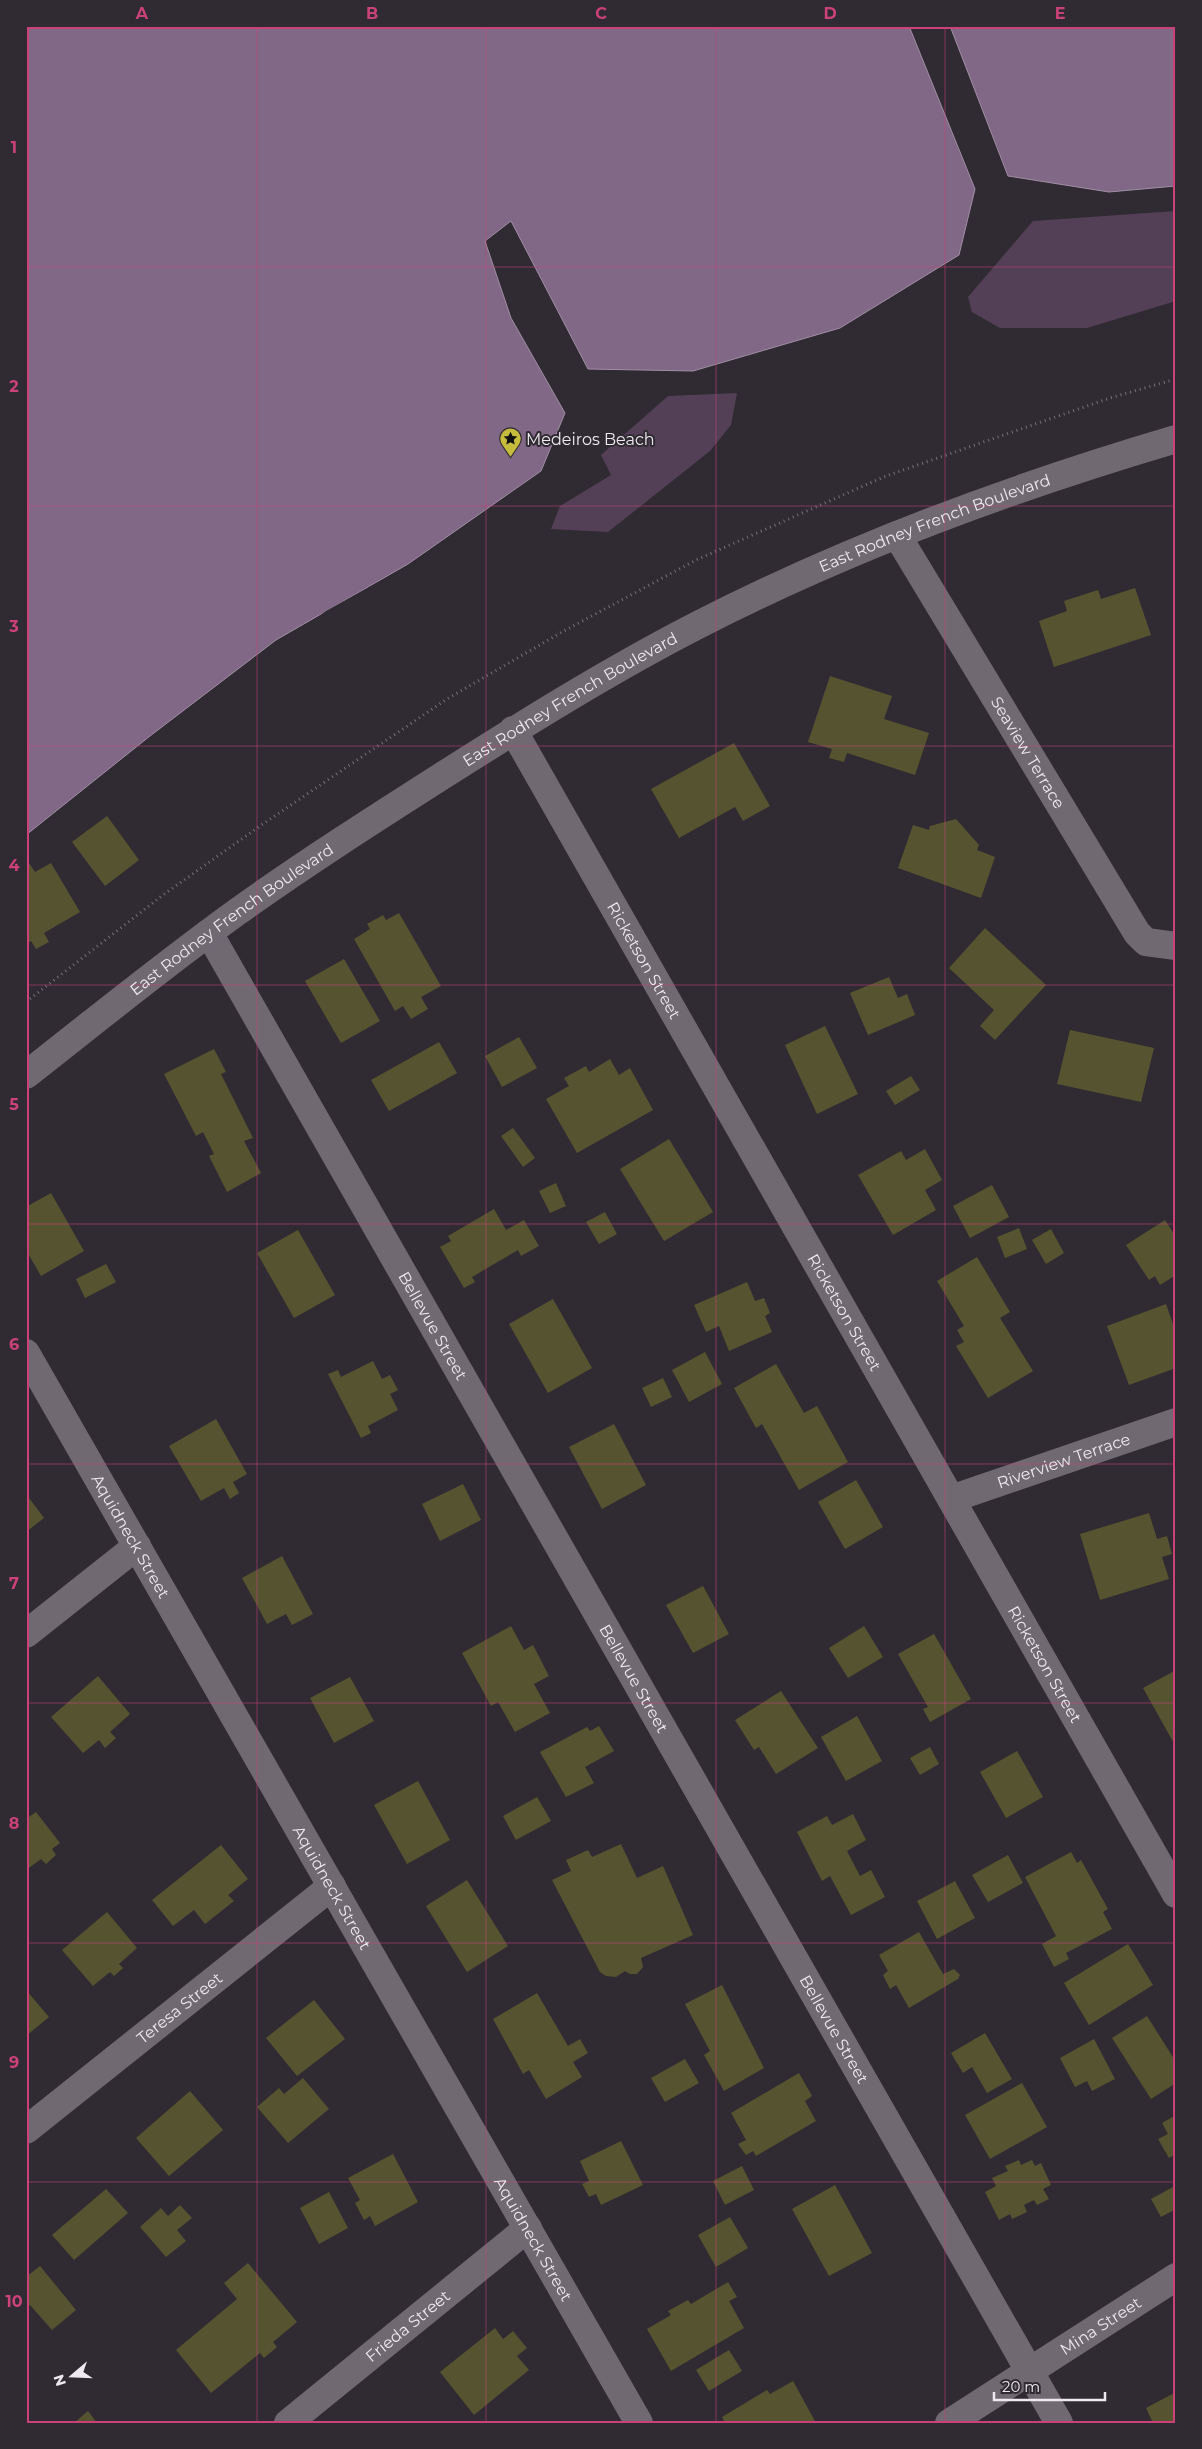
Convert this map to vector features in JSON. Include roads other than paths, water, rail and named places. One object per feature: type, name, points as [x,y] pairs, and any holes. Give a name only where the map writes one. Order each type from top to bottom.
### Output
[{"type":"street","name":"East Rodney French Boulevard","points":[[26,1074],[208,933],[357,830],[514,730],[641,655],[811,571],[897,535],[1070,470],[1176,439]]},
{"type":"street","name":"Seaview Terrace","points":[[897,535],[1137,933],[1146,942],[1176,946]]},
{"type":"street","name":"Ricketson Street","points":[[514,730],[1176,1894]]},
{"type":"street","name":"Bellevue Street","points":[[208,933],[1059,2423]]},
{"type":"street","name":"Aquidneck Street","points":[[26,1353],[640,2423]]},
{"type":"street","name":"Riverview Terrace","points":[[951,1499],[1176,1422]]},
{"type":"street","points":[[26,1634],[136,1546]]},
{"type":"street","name":"Teresa Street","points":[[26,2130],[332,1886]]},
{"type":"street","name":"Frieda Street","points":[[288,2423],[528,2228]]},
{"type":"street","name":"Mina Street","points":[[949,2423],[1176,2277]]},
{"type":"place","name":"Medeiros Beach","points":[[510,458]]}]
